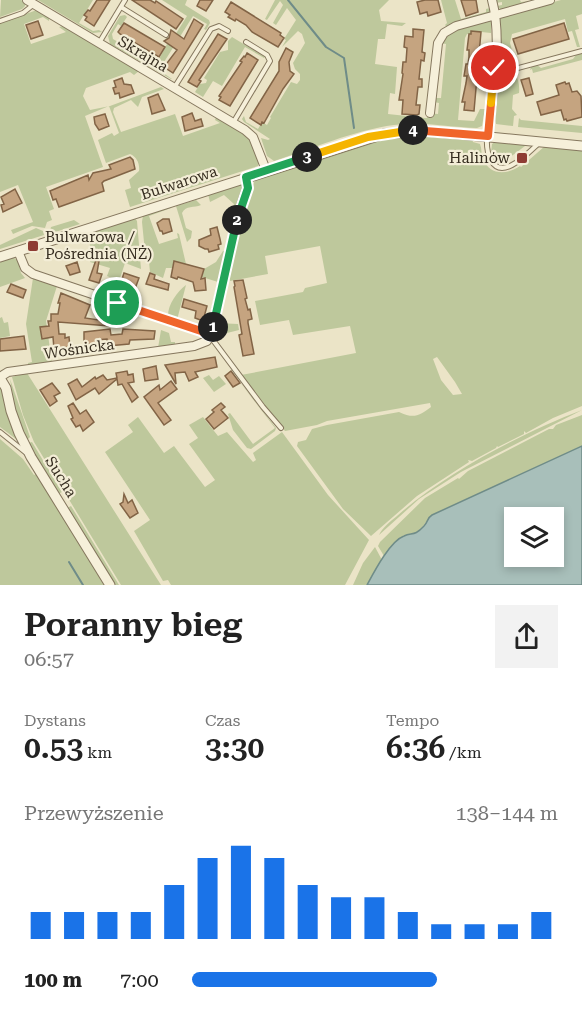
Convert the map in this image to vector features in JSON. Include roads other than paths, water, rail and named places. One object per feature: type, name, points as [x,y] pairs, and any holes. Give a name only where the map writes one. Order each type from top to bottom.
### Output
[{"type":"street","points":[[488,136],[496,45],[496,15],[492,0]]},
{"type":"street","points":[[430,113],[436,53],[441,37],[450,28],[550,0]]},
{"type":"street","name":"Skrajna","points":[[30,2],[254,137],[266,170]]},
{"type":"street","name":"Bulwarowa","points":[[0,256],[384,134],[427,131],[582,146]]},
{"type":"street","points":[[18,251],[25,267],[33,274],[210,336],[239,211],[248,188],[246,177]]},
{"type":"street","name":"Wośnicka","points":[[0,377],[8,372],[194,346],[203,343],[210,336]]},
{"type":"street","name":"Sucha","points":[[0,377],[6,388],[19,433],[31,457],[110,585]]},
{"type":"lane","name":"Skrajna","points":[[98,43],[125,0]]},
{"type":"lane","points":[[0,21],[23,13],[30,2]]},
{"type":"lane","name":"Skrajna","points":[[121,7],[166,34]]},
{"type":"lane","name":"Skrajna","points":[[174,88],[211,29],[219,26],[228,31]]},
{"type":"lane","points":[[233,123],[270,61],[267,55],[246,42]]},
{"type":"lane","points":[[507,71],[582,51]]},
{"type":"lane","points":[[488,136],[489,159],[494,165],[501,167],[513,165],[541,142]]},
{"type":"lane","points":[[210,336],[281,428]]},
{"type":"lane","points":[[0,432],[31,457]]},
{"type":"water","points":[[582,446],[582,585],[367,585],[393,544],[404,536],[418,532],[429,517]]},
{"type":"waterway","points":[[288,0],[326,47],[344,58],[354,128]]},
{"type":"waterway","points":[[69,562],[83,585]]},
{"type":"place","name":"Halinów","points":[[522,158]]},
{"type":"place","name":"Bulwarowa / Pośrednia (NŻ)","points":[[33,246]]}]
